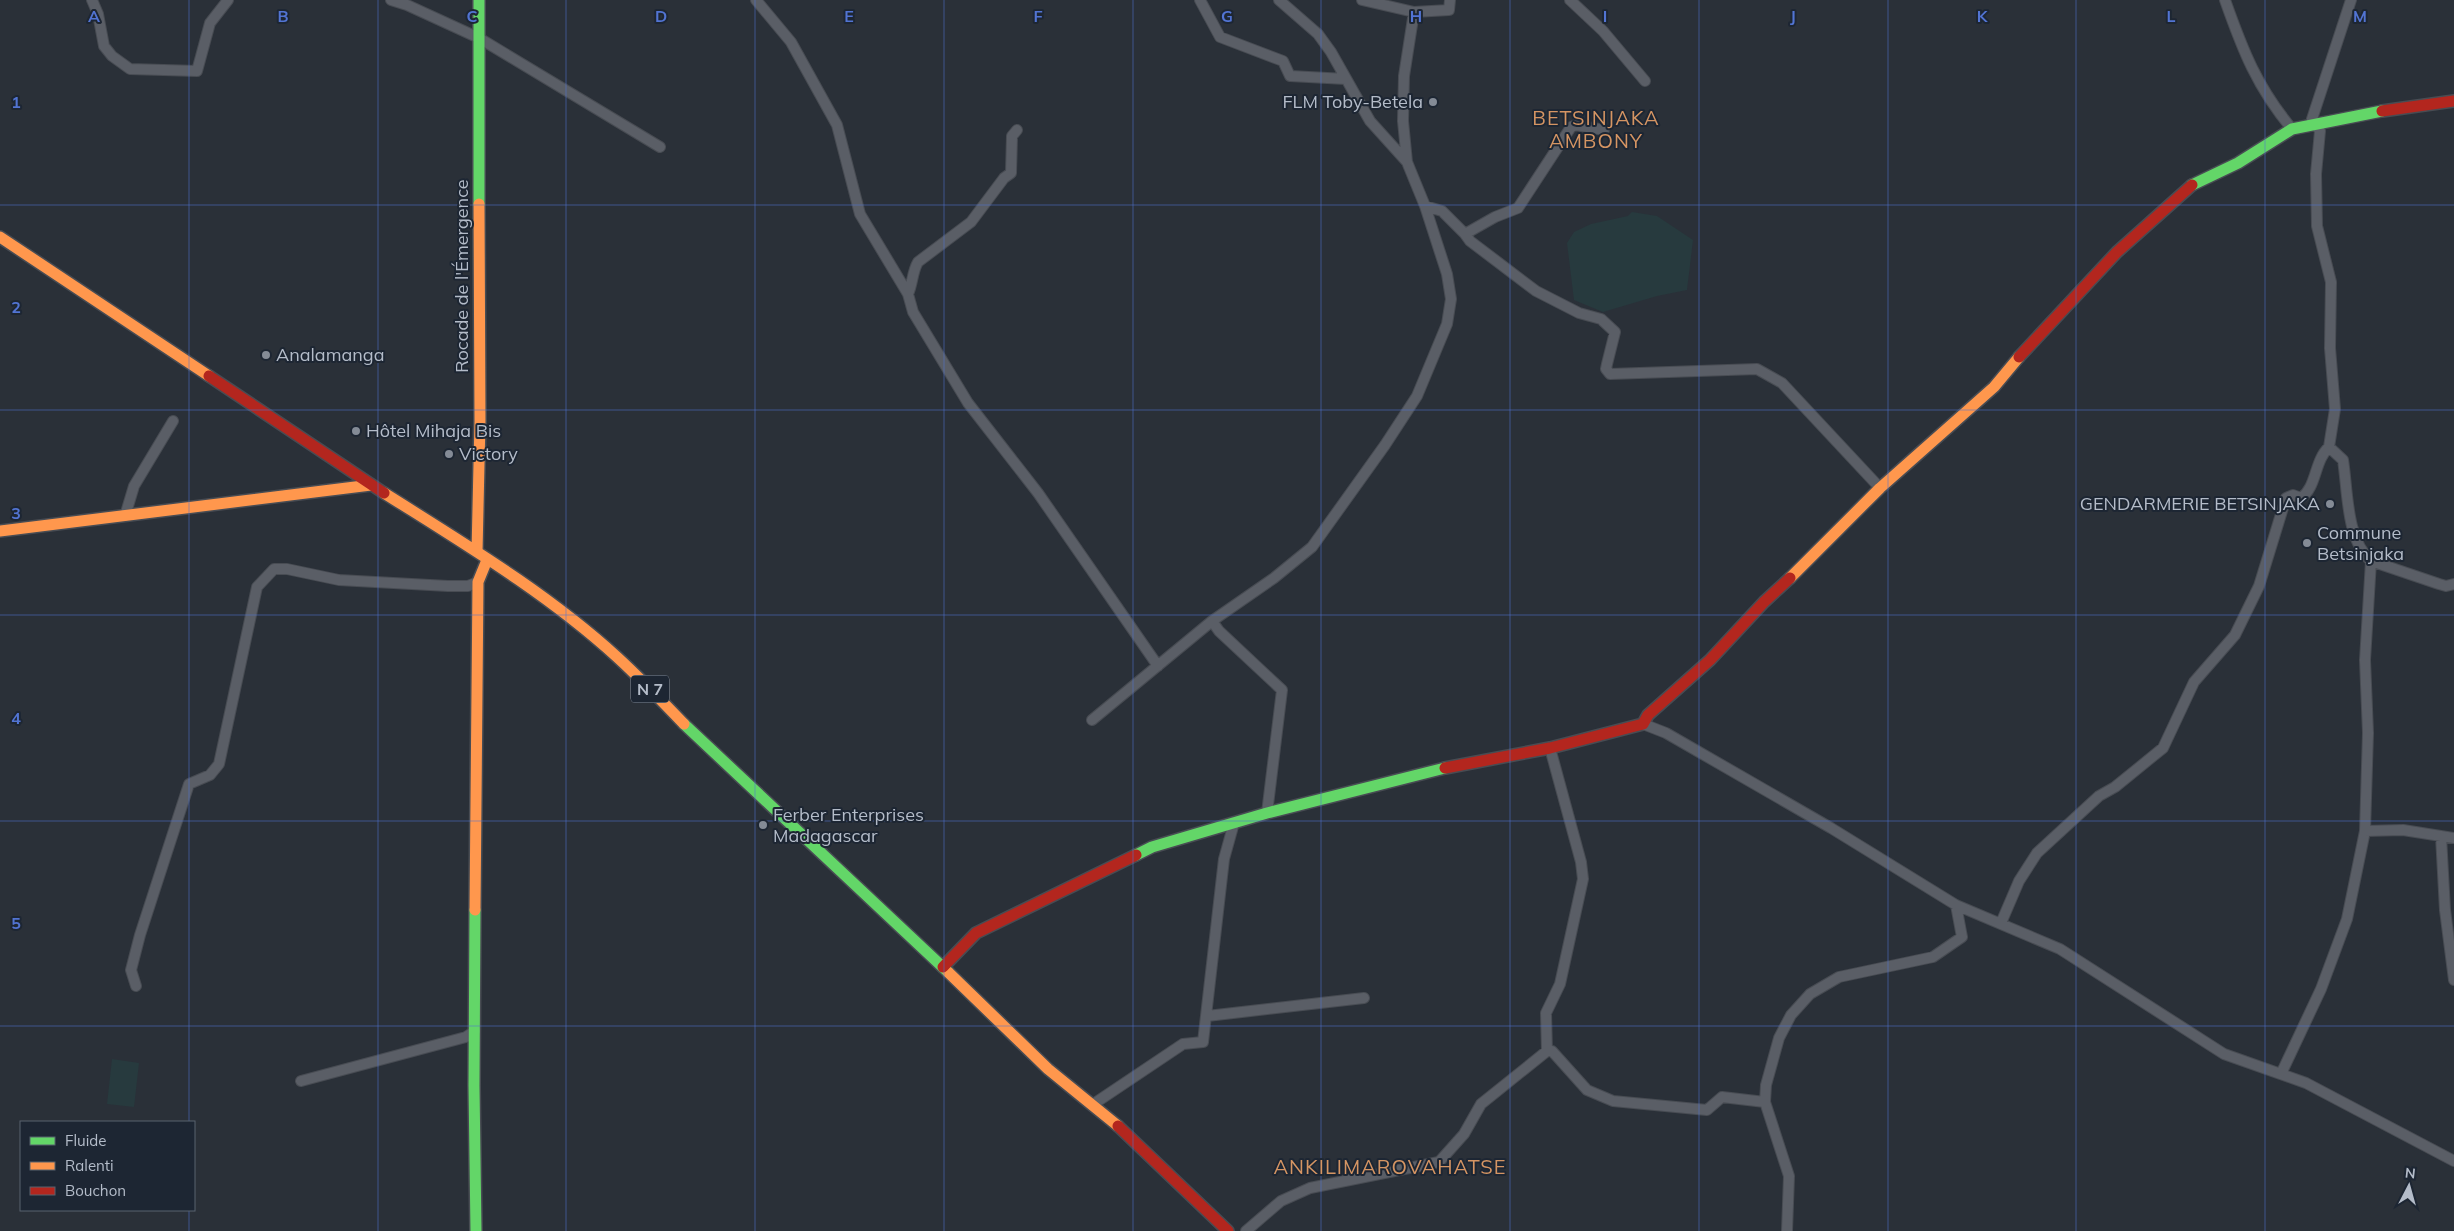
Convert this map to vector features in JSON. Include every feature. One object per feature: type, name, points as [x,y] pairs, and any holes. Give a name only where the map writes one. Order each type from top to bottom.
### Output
[{"type":"street","points":[[92,0],[98,14],[104,46],[112,56],[130,68],[197,71],[210,23],[228,0]]},
{"type":"street","points":[[391,0],[408,5],[478,38],[660,147]]},
{"type":"street","name":"Rocade de l'Émergence","points":[[477,552],[480,421],[479,0]]},
{"type":"street","points":[[756,0],[791,42],[837,125],[860,214],[908,294],[913,312],[968,403],[1038,493],[1158,666]]},
{"type":"street","points":[[1200,0],[1220,37],[1282,61],[1290,76],[1346,79]]},
{"type":"street","points":[[1279,0],[1318,34],[1370,121],[1407,162]]},
{"type":"street","points":[[1362,0],[1414,12],[1449,10],[1450,0]]},
{"type":"street","points":[[1570,0],[1603,31],[1645,81]]},
{"type":"street","points":[[2225,0],[2246,58],[2260,86],[2292,129]]},
{"type":"street","points":[[2001,923],[2019,881],[2037,854],[2099,796],[2115,786],[2163,748],[2194,682],[2235,635],[2255,594],[2286,498],[2292,495],[2301,498],[2308,492],[2322,454],[2329,447],[2335,409],[2330,348],[2331,282],[2317,226],[2316,174],[2320,132],[2317,123],[2312,119],[2351,0]]},
{"type":"street","points":[[1092,720],[1212,622],[1274,578],[1312,547],[1385,445],[1417,396],[1447,324],[1451,300],[1447,274],[1425,206],[1407,162],[1403,121],[1404,76],[1414,12]]},
{"type":"street","points":[[1643,724],[1648,715],[1710,660],[1764,602],[1819,551],[1880,488],[1994,387],[2006,371],[2096,274],[2193,184],[2238,163],[2292,129],[2374,112],[2454,101]]},
{"type":"street","points":[[1465,234],[1494,217],[1518,208],[1571,127],[1576,125],[1604,130]]},
{"type":"street","points":[[908,294],[914,280],[914,269],[918,262],[971,222],[1004,178],[1011,173],[1012,136],[1017,130]]},
{"type":"street","points":[[1425,206],[1442,211],[1470,241],[1536,291],[1579,313],[1602,319],[1615,332],[1606,369],[1610,374],[1709,372],[1750,368],[1764,371],[1782,383],[1880,488]]},
{"type":"street","name":"N 7","points":[[0,237],[371,485],[477,552],[544,599],[616,656],[806,841],[943,967],[1048,1069],[1130,1136],[1228,1231]]},
{"type":"street","points":[[125,516],[134,486],[173,421]]},
{"type":"street","points":[[2329,447],[2344,460],[2354,538],[2362,552],[2371,561],[2446,586],[2454,584]]},
{"type":"street","points":[[0,531],[371,485]]},
{"type":"street","points":[[476,1231],[475,1031],[478,582],[487,560]]},
{"type":"street","points":[[2281,1074],[2321,989],[2347,919],[2365,831],[2368,733],[2365,660],[2371,561]]},
{"type":"street","points":[[136,986],[132,970],[140,935],[189,784],[210,775],[219,764],[257,587],[274,569],[287,569],[339,580],[448,586],[468,586],[478,582]]},
{"type":"street","points":[[1212,622],[1219,631],[1282,690],[1266,813]]},
{"type":"street","points":[[943,967],[976,933],[1152,847],[1266,813],[1437,770],[1550,748],[1643,724],[1675,738],[1830,828],[1956,905],[2060,949],[2224,1054],[2314,1088],[2454,1161]]},
{"type":"street","points":[[1547,1051],[1546,1013],[1560,984],[1583,879],[1572,826],[1550,748]]},
{"type":"street","points":[[1092,1105],[1183,1044],[1203,1042],[1224,858],[1234,823]]},
{"type":"street","points":[[2365,831],[2403,830],[2454,838]]},
{"type":"street","points":[[2441,836],[2445,910],[2454,980]]},
{"type":"street","points":[[1787,1231],[1789,1176],[1765,1102],[1766,1085],[1779,1038],[1790,1015],[1810,994],[1839,978],[1933,957],[1962,937],[1956,905]]},
{"type":"street","points":[[1207,1016],[1364,998]]},
{"type":"street","points":[[301,1081],[466,1037],[475,1031]]},
{"type":"street","points":[[1246,1231],[1281,1201],[1310,1188],[1439,1162],[1464,1134],[1481,1104],[1547,1051],[1552,1051],[1587,1090],[1613,1101],[1707,1110],[1722,1096],[1765,1102]]},
{"type":"green space","points":[[1632,212],[1657,216],[1693,240],[1687,290],[1657,296],[1603,312],[1574,300],[1567,243],[1574,232],[1591,224],[1628,216]]},
{"type":"green space","points":[[112,1059],[139,1063],[134,1107],[107,1104]]},
{"type":"traffic: fast","points":[[479,0],[479,204]]},
{"type":"traffic: fast","points":[[2192,185],[2238,163],[2292,129],[2382,111]]},
{"type":"traffic: fast","points":[[684,724],[948,972]]},
{"type":"traffic: fast","points":[[1136,855],[1152,847],[1267,813],[1445,768]]},
{"type":"traffic: fast","points":[[475,910],[474,1086],[476,1231]]},
{"type":"traffic: slow","points":[[477,552],[480,421],[479,204]]},
{"type":"traffic: slow","points":[[0,237],[209,376]]},
{"type":"traffic: slow","points":[[1790,578],[1880,488],[1994,387],[2019,357]]},
{"type":"traffic: slow","points":[[0,531],[371,485]]},
{"type":"traffic: slow","points":[[384,493],[504,570],[562,611],[643,681],[684,724]]},
{"type":"traffic: slow","points":[[475,910],[478,582],[487,560]]},
{"type":"traffic: slow","points":[[948,972],[1048,1069],[1118,1126]]},
{"type":"traffic: jam","points":[[2382,111],[2454,101]]},
{"type":"traffic: jam","points":[[2019,357],[2117,252],[2192,185]]},
{"type":"traffic: jam","points":[[209,376],[384,493]]},
{"type":"traffic: jam","points":[[1445,768],[1550,748],[1643,724],[1648,715],[1710,660],[1764,602],[1790,578]]},
{"type":"traffic: jam","points":[[943,967],[976,933],[1136,855]]},
{"type":"traffic: jam","points":[[1118,1126],[1228,1231]]},
{"type":"place","name":"FLM Toby-Betela","points":[[1433,102]]},
{"type":"place","name":"Analamanga","points":[[266,355]]},
{"type":"place","name":"Hôtel Mihaja Bis","points":[[356,431]]},
{"type":"place","name":"Victory","points":[[449,454]]},
{"type":"place","name":"GENDARMERIE BETSINJAKA","points":[[2330,504]]},
{"type":"place","name":"Commune Betsinjaka","points":[[2307,543]]},
{"type":"place","name":"Ferber Enterprises Madagascar","points":[[763,825]]},
{"type":"district","name":"BETSINJAKA AMBONY","points":[[1596,130]]},
{"type":"district","name":"ANKILIMAROVAHATSE","points":[[1390,1167]]}]
